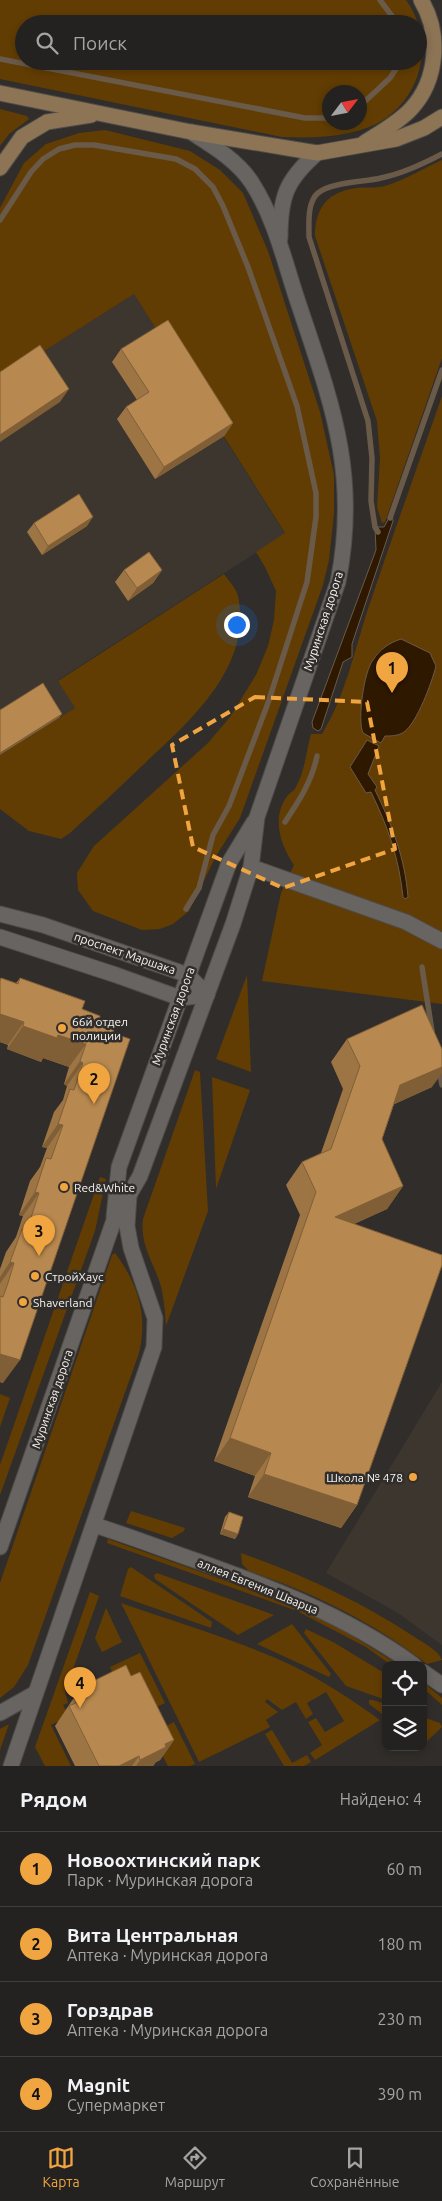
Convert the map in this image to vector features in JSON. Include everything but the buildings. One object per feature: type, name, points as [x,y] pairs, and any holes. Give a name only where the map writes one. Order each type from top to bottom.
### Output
[{"type":"main road","points":[[356,148],[411,109],[426,86],[434,59],[433,34],[421,0]]},
{"type":"main road","points":[[0,93],[191,132],[317,153],[356,148],[396,139],[424,128],[442,117]]},
{"type":"main road","points":[[0,168],[22,137],[47,122],[97,114]]},
{"type":"street","name":"Муринская дорога","points":[[0,1547],[114,1223],[140,1176],[233,924],[251,867],[257,817],[338,582],[347,518],[344,459],[337,425],[280,247],[262,202],[251,182],[236,164],[214,146],[191,132]]},
{"type":"street","name":"Муринская дорога","points":[[280,247],[281,202],[289,183],[300,168],[317,153]]},
{"type":"street","name":"Муринская дорога","points":[[114,1223],[119,1167],[229,863],[257,817]]},
{"type":"street","points":[[251,867],[406,922],[442,941]]},
{"type":"street","name":"проспект Маршака","points":[[0,914],[43,925],[188,975],[207,995]]},
{"type":"street","name":"проспект Маршака","points":[[0,937],[180,998],[207,995]]},
{"type":"street","points":[[10,1766],[154,1347],[155,1318],[131,1248],[126,1226],[129,1196]]},
{"type":"street","name":"аллея Евгения Шварца","points":[[94,1525],[212,1566],[304,1602],[387,1645],[409,1661]]},
{"type":"street","points":[[427,1675],[442,1685]]},
{"type":"street","points":[[0,1713],[34,1694]]},
{"type":"highlighted area","points":[[255,697],[367,702],[395,849],[283,888],[193,847],[172,745]]},
{"type":"shaded area","points":[[0,0],[406,0],[414,15],[15,15],[15,70],[420,70],[414,85],[404,101],[392,114],[367,128],[367,85],[322,85],[322,130],[361,130],[342,135],[282,137],[0,79]]},
{"type":"shaded area","points":[[0,109],[27,116],[29,119],[9,134],[0,146]]},
{"type":"shaded area","points":[[105,130],[190,151],[220,170],[243,193],[268,251],[320,412],[334,475],[334,513],[329,560],[323,585],[240,818],[216,856],[189,911],[173,924],[160,929],[142,930],[93,911],[78,890],[77,873],[94,846],[208,743],[230,717],[256,675],[268,646],[274,620],[276,591],[256,552],[285,533],[134,294],[0,379],[0,208],[24,163],[46,144],[79,133]]},
{"type":"shaded area","points":[[442,160],[442,358],[385,522],[382,523],[377,507],[380,458],[377,421],[315,236],[315,227],[323,205],[334,195],[355,188],[385,186]]},
{"type":"shaded area","points":[[134,294],[285,534],[58,680],[75,708],[0,755],[0,379]]},
{"type":"shaded area","points":[[442,396],[442,1004],[262,981],[281,893],[294,865],[281,839],[279,830],[280,812],[283,803],[299,781],[311,734],[322,734],[343,690],[376,585]]},
{"type":"shaded area","points":[[392,513],[393,521],[352,644],[352,657],[343,662],[321,729],[318,731],[313,728],[312,722],[376,550],[375,527],[384,527]]},
{"type":"shaded area","points":[[224,574],[238,596],[240,622],[236,646],[227,669],[213,691],[179,730],[70,833],[61,839],[29,831],[0,809],[0,755],[75,708],[58,681]]},
{"type":"shaded area","points":[[401,639],[430,653],[436,666],[423,702],[409,727],[399,734],[385,736],[381,743],[363,733],[361,727],[364,685],[370,666],[376,656],[385,647]]},
{"type":"shaded area","points":[[367,740],[379,746],[368,774],[377,787],[375,790],[401,855],[408,897],[405,899],[403,897],[396,856],[383,818],[371,792],[366,793],[350,767]]},
{"type":"shaded area","points":[[247,975],[251,1072],[216,1059]]},
{"type":"shaded area","points":[[195,1070],[200,1072],[208,1211],[166,1326],[160,1283],[147,1252],[143,1236],[143,1219]]},
{"type":"shaded area","points":[[212,1077],[250,1090],[216,1189]]},
{"type":"shaded area","points":[[100,1177],[106,1179],[95,1231],[0,1495],[0,1465]]},
{"type":"shaded area","points":[[115,1253],[130,1276],[139,1300],[142,1326],[139,1353],[28,1665],[14,1687],[0,1698],[0,1583],[112,1255]]},
{"type":"shaded area","name":"Школа № 478","points":[[442,1382],[442,1645],[398,1613],[326,1573]]},
{"type":"shaded area","points":[[0,1394],[10,1398],[0,1427]]},
{"type":"shaded area","points":[[131,1511],[185,1528],[184,1531],[172,1538],[126,1523]]},
{"type":"shaded area","points":[[108,1539],[299,1607],[335,1625],[393,1661],[385,1661],[366,1647],[297,1611],[107,1543]]},
{"type":"shaded area","points":[[241,1553],[287,1570],[331,1590],[374,1612],[427,1645],[438,1653],[442,1660],[427,1664],[427,1661],[423,1661],[386,1635],[342,1610],[297,1589],[249,1571],[242,1564]]},
{"type":"shaded area","points":[[131,1567],[212,1622],[211,1628],[120,1596],[128,1569]]},
{"type":"shaded area","points":[[157,1573],[274,1615],[238,1635],[155,1579],[154,1575]]},
{"type":"shaded area","points":[[90,1592],[99,1596],[65,1692],[68,1703],[63,1705],[69,1716],[51,1725],[71,1766],[45,1766],[35,1747]]},
{"type":"shaded area","points":[[121,1603],[229,1640],[293,1666],[338,1691],[380,1720],[315,1760],[310,1753],[322,1745],[308,1722],[316,1718],[325,1732],[344,1721],[326,1692],[307,1703],[313,1714],[306,1719],[296,1702],[282,1710],[267,1699],[265,1702],[278,1712],[266,1720],[270,1727],[199,1762]]},
{"type":"shaded area","points":[[106,1608],[122,1642],[102,1652],[95,1638]]},
{"type":"shaded area","points":[[292,1624],[331,1674],[329,1677],[257,1644]]},
{"type":"shaded area","points":[[306,1629],[333,1642],[382,1672],[382,1699],[346,1686],[304,1633]]},
{"type":"shaded area","points":[[140,1653],[165,1703],[141,1714],[121,1690],[110,1667]]},
{"type":"shaded area","points":[[427,1685],[442,1698],[442,1705],[427,1692]]},
{"type":"shaded area","points":[[369,1700],[382,1703],[382,1714],[369,1704]]},
{"type":"shaded area","points":[[427,1718],[440,1723],[442,1727],[427,1741]]},
{"type":"shaded area","points":[[174,1722],[195,1764],[190,1766],[168,1766],[151,1734]]},
{"type":"shaded area","points":[[9,1724],[0,1750],[0,1729]]},
{"type":"shaded area","points":[[272,1730],[292,1763],[307,1755],[311,1762],[304,1766],[284,1766],[265,1734]]},
{"type":"waterway","points":[[380,0],[391,15]]},
{"type":"waterway","points":[[0,59],[15,62]]},
{"type":"waterway","points":[[57,70],[305,118],[322,118]]},
{"type":"waterway","points":[[367,99],[390,78],[395,70]]},
{"type":"waterway","points":[[0,220],[31,172],[43,159],[59,149],[75,145],[94,145],[176,159],[195,169],[213,187],[223,206],[248,267],[297,406],[316,493],[316,517],[307,582],[268,703],[229,806],[213,835],[199,888],[186,909]]},
{"type":"waterway","points":[[378,532],[375,527],[371,501],[372,458],[368,421],[309,237],[310,207],[314,197],[324,189],[339,184],[397,174],[442,154]]},
{"type":"waterway","points":[[390,518],[442,370]]},
{"type":"waterway","points":[[285,822],[308,782],[317,756]]},
{"type":"waterway","points":[[422,967],[432,1031]]},
{"type":"waterway","points":[[439,1070],[442,1085]]},
{"type":"place","name":"Новоохтинский парк","points":[[392,693]]},
{"type":"place","name":"66й отдел полиции","points":[[62,1028]]},
{"type":"place","name":"Вита Центральная","points":[[94,1104]]},
{"type":"place","name":"Red&White","points":[[64,1187]]},
{"type":"place","name":"Горздрав","points":[[39,1256]]},
{"type":"place","name":"СтройХаус","points":[[35,1276]]},
{"type":"place","name":"Shaverland","points":[[23,1302]]},
{"type":"place","name":"Школа № 478","points":[[413,1477]]},
{"type":"place","name":"Magnit","points":[[80,1708]]}]
